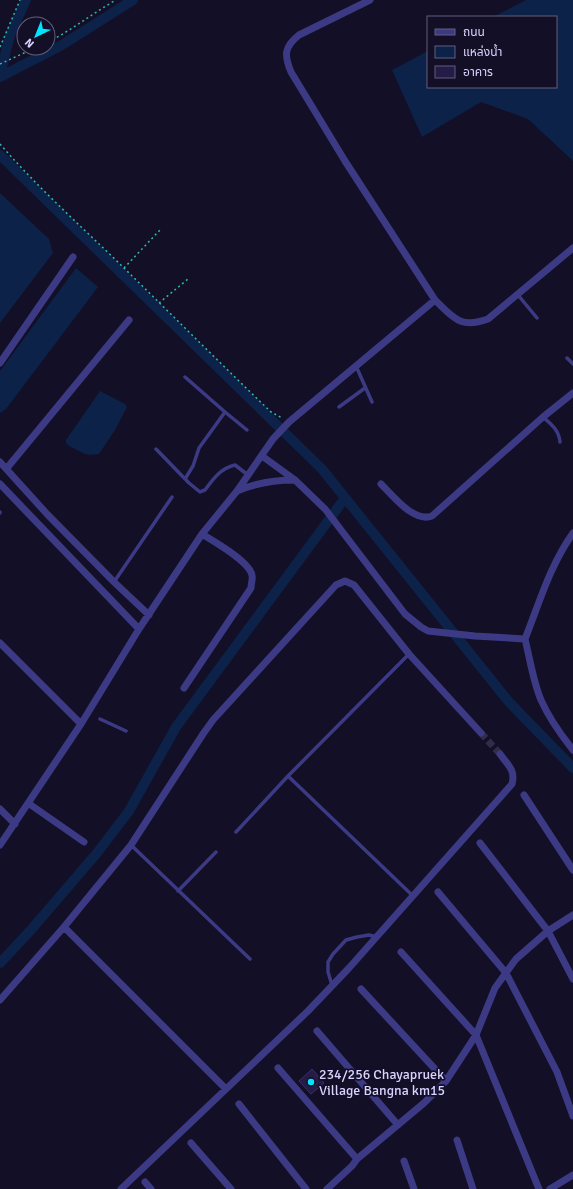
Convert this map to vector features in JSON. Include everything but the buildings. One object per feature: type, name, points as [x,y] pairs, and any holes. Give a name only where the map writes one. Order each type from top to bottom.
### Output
[{"type":"street","points":[[370,0],[299,35],[287,48],[286,56],[291,72],[345,161],[435,300],[454,318],[462,323],[478,323],[488,319],[573,248]]},
{"type":"street","points":[[0,363],[73,257]]},
{"type":"street","points":[[0,845],[90,712],[139,629],[202,534],[237,491],[273,439],[289,422],[435,300]]},
{"type":"street","points":[[7,468],[129,320]]},
{"type":"street","points":[[381,484],[407,510],[415,514],[429,517],[432,516],[573,393]]},
{"type":"street","points":[[262,456],[295,480],[325,509],[405,614],[421,627],[428,630],[475,636],[525,640]]},
{"type":"street","points":[[0,462],[47,514],[149,615]]},
{"type":"street","points":[[237,491],[251,485],[266,482],[277,480],[295,480]]},
{"type":"street","points":[[0,486],[139,629]]},
{"type":"street","points":[[184,688],[250,588],[253,578],[250,569],[234,555],[202,534]]},
{"type":"street","points":[[573,534],[550,573],[525,640],[534,678],[541,699],[552,722],[573,750]]},
{"type":"street","points":[[0,1000],[64,927],[131,845],[213,720],[336,585],[345,581],[354,585],[409,654],[480,733]]},
{"type":"street","points":[[0,644],[81,724]]},
{"type":"street","points":[[121,1189],[308,1011],[377,937],[512,784],[514,778],[513,771],[500,754]]},
{"type":"street","points":[[524,795],[573,870]]},
{"type":"street","points":[[28,804],[84,842]]},
{"type":"street","points":[[0,809],[15,824]]},
{"type":"street","points":[[480,842],[548,931],[573,979]]},
{"type":"street","points":[[438,892],[506,973],[557,1072],[573,1116]]},
{"type":"street","points":[[327,1189],[352,1166],[357,1159],[424,1103],[446,1081],[476,1035],[495,988],[516,959],[548,931],[573,915]]},
{"type":"street","points":[[64,927],[226,1089]]},
{"type":"street","points":[[401,952],[476,1035],[539,1189]]},
{"type":"street","points":[[361,989],[446,1081]]},
{"type":"street","points":[[317,1031],[398,1125]]},
{"type":"street","points":[[278,1068],[357,1159]]},
{"type":"street","points":[[240,1104],[306,1189]]},
{"type":"street","points":[[457,1140],[473,1189]]},
{"type":"street","points":[[191,1143],[231,1189]]},
{"type":"street","points":[[404,1161],[414,1189]]},
{"type":"street","points":[[550,1189],[573,1175]]},
{"type":"street","points":[[145,1182],[151,1189]]},
{"type":"lane","points":[[518,295],[537,318]]},
{"type":"lane","points":[[568,358],[573,364]]},
{"type":"lane","points":[[356,366],[372,402]]},
{"type":"lane","points":[[185,377],[247,430]]},
{"type":"lane","points":[[339,407],[365,388]]},
{"type":"lane","points":[[185,479],[193,466],[199,448],[225,412]]},
{"type":"lane","points":[[544,417],[555,428],[560,442]]},
{"type":"lane","points":[[156,449],[200,492],[205,490],[218,473],[231,466],[235,465],[248,475]]},
{"type":"lane","points":[[114,582],[172,498]]},
{"type":"lane","points":[[236,832],[288,776],[409,654]]},
{"type":"lane","points":[[100,719],[126,731]]},
{"type":"lane","points":[[288,776],[413,896]]},
{"type":"lane","points":[[131,845],[250,959]]},
{"type":"lane","points":[[178,891],[216,852]]},
{"type":"lane","points":[[332,986],[328,972],[328,962],[346,940],[358,937],[377,937]]},
{"type":"path","points":[[0,47],[20,0]]},
{"type":"path","points":[[56,38],[116,0]]},
{"type":"path","points":[[0,64],[18,56]]},
{"type":"path","points":[[0,144],[19,166],[271,412],[289,422]]},
{"type":"path","points":[[124,268],[160,230]]},
{"type":"path","points":[[159,303],[188,279]]},
{"type":"water","points":[[526,0],[573,0],[573,161],[528,119],[481,102],[422,137],[392,70],[427,52],[427,88],[557,88],[557,16],[495,16]]},
{"type":"water","points":[[0,193],[49,239],[53,253],[0,323]]},
{"type":"water","points":[[76,268],[98,287],[6,409],[0,413],[0,371]]},
{"type":"water","points":[[100,391],[125,404],[127,407],[115,430],[99,454],[90,455],[69,446],[66,443],[66,440]]},
{"type":"waterway","points":[[0,75],[10,35],[26,0]]},
{"type":"waterway","points":[[0,77],[62,45],[133,0]]},
{"type":"waterway","points":[[0,155],[322,469],[509,702],[573,768]]},
{"type":"waterway","points":[[0,963],[30,931],[97,853],[129,811],[176,727],[345,498]]},
{"type":"tunnel","points":[[481,733],[500,754]]},
{"type":"place","name":"234/256 Chayapruek Village Bangna km15","points":[[311,1082]]}]
